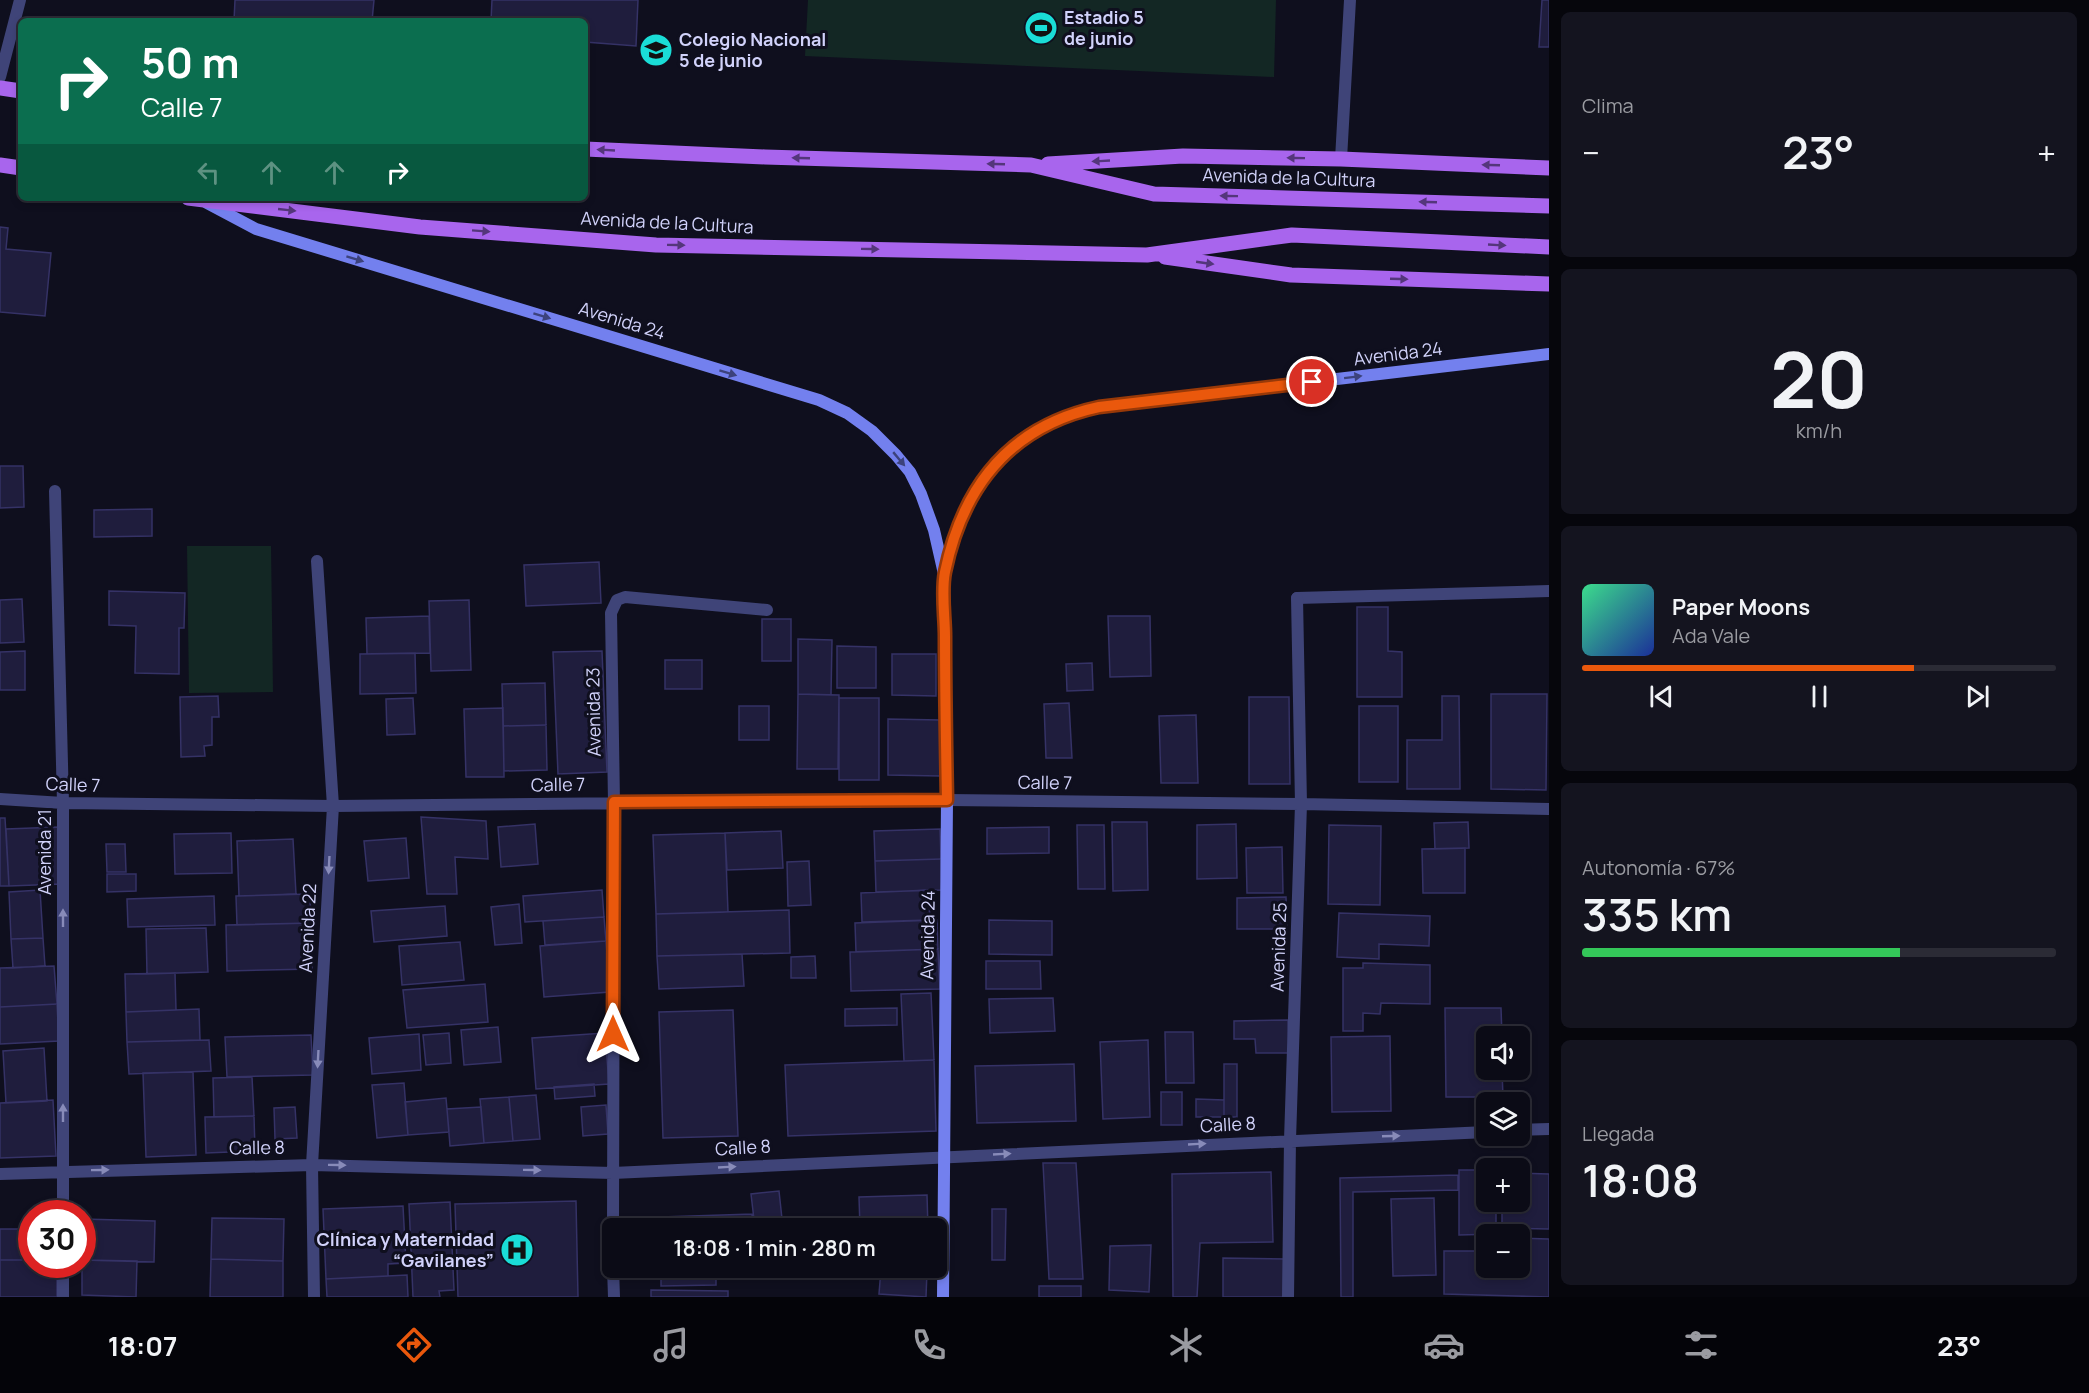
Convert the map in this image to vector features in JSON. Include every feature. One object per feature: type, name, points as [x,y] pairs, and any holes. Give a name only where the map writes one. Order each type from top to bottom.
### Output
[{"type":"main road","points":[[0,88],[18,91]]},
{"type":"main road","name":"Avenida de la Cultura","points":[[588,149],[1030,165],[1183,156],[1341,159],[1549,168]]},
{"type":"main road","points":[[0,165],[18,168]]},
{"type":"main road","name":"Avenida de la Cultura","points":[[1030,165],[1154,194],[1549,206]]},
{"type":"main road","name":"Avenida 24","points":[[197,201],[256,229],[819,400],[847,413],[872,431],[910,472],[934,530],[944,574],[947,800],[943,1297]]},
{"type":"main road","name":"Avenida de la Cultura","points":[[203,201],[420,227],[656,245],[1147,255],[1291,275],[1549,284]]},
{"type":"main road","name":"Avenida de la Cultura","points":[[1147,255],[1292,235],[1549,247]]},
{"type":"main road","name":"Avenida 24","points":[[944,574],[958,527],[970,501],[987,474],[1022,439],[1037,429],[1078,411],[1549,354]]},
{"type":"street","points":[[0,77],[20,0]]},
{"type":"street","points":[[1341,159],[1350,0]]},
{"type":"street","name":"Avenida 21","points":[[55,492],[63,803],[63,1200]]},
{"type":"street","name":"Avenida 22","points":[[314,1297],[312,1165],[333,806],[318,561]]},
{"type":"street","name":"Avenida 25","points":[[1288,1297],[1290,1140],[1301,804],[1297,598],[1549,591]]},
{"type":"street","name":"Avenida 23","points":[[613,1218],[614,802],[611,613],[617,600],[625,597],[767,610]]},
{"type":"street","name":"Calle 7","points":[[0,799],[63,803],[333,806],[947,800],[1549,809]]},
{"type":"street","points":[[1530,1130],[1549,1129]]},
{"type":"street","name":"Calle 8","points":[[0,1174],[312,1165],[613,1173],[1476,1132]]},
{"type":"street","points":[[63,1278],[63,1297]]},
{"type":"street","points":[[614,1278],[614,1297]]},
{"type":"green space","name":"Estadio 5 de junio","points":[[808,0],[1276,0],[1274,77],[805,56]]},
{"type":"green space","points":[[187,546],[271,546],[273,692],[189,693]]},
{"type":"building","points":[[235,0],[374,0],[372,18],[234,18]]},
{"type":"building","points":[[492,0],[638,0],[636,46],[588,42],[588,18],[491,18]]},
{"type":"building","points":[[1542,0],[1549,0],[1549,47],[1539,47]]},
{"type":"building","points":[[0,227],[8,228],[6,249],[51,253],[45,316],[0,312]]},
{"type":"building","points":[[0,466],[23,466],[24,507],[0,508]]},
{"type":"building","points":[[152,509],[152,536],[94,537],[94,510]]},
{"type":"building","points":[[599,562],[601,603],[526,606],[524,565]]},
{"type":"building","points":[[109,591],[185,593],[184,628],[179,628],[179,674],[135,673],[136,626],[109,625]]},
{"type":"building","points":[[22,599],[24,642],[0,643],[0,600]]},
{"type":"building","points":[[469,600],[471,670],[431,671],[429,601]]},
{"type":"building","points":[[1357,607],[1388,607],[1388,651],[1402,652],[1402,697],[1357,697]]},
{"type":"building","points":[[429,616],[430,653],[367,654],[366,618]]},
{"type":"building","points":[[1108,616],[1150,616],[1151,676],[1110,677]]},
{"type":"building","points":[[762,619],[791,619],[791,661],[762,661]]},
{"type":"building","points":[[798,639],[832,640],[831,695],[798,694]]},
{"type":"building","points":[[837,646],[876,647],[876,688],[837,688]]},
{"type":"building","points":[[25,651],[25,690],[0,690],[0,652]]},
{"type":"building","points":[[602,651],[607,772],[558,774],[553,652]]},
{"type":"building","points":[[415,653],[416,693],[360,694],[360,654]]},
{"type":"building","points":[[892,654],[936,654],[936,696],[892,695]]},
{"type":"building","points":[[665,660],[702,660],[702,689],[665,689]]},
{"type":"building","points":[[1092,663],[1093,690],[1067,691],[1066,664]]},
{"type":"building","points":[[545,683],[546,725],[503,726],[502,684]]},
{"type":"building","points":[[798,694],[839,695],[838,769],[797,769]]},
{"type":"building","points":[[1491,694],[1547,694],[1546,790],[1491,789]]},
{"type":"building","points":[[218,696],[219,717],[212,717],[212,745],[204,746],[205,756],[181,757],[180,697]]},
{"type":"building","points":[[1442,696],[1459,696],[1460,789],[1407,789],[1407,740],[1442,740]]},
{"type":"building","points":[[1249,697],[1289,697],[1290,784],[1249,784]]},
{"type":"building","points":[[413,698],[415,734],[387,735],[386,699]]},
{"type":"building","points":[[839,698],[879,698],[879,780],[839,780]]},
{"type":"building","points":[[1069,703],[1072,758],[1046,758],[1044,704]]},
{"type":"building","points":[[739,706],[769,706],[769,740],[739,740]]},
{"type":"building","points":[[1359,706],[1398,706],[1398,782],[1359,782]]},
{"type":"building","points":[[503,708],[504,777],[466,777],[464,709]]},
{"type":"building","points":[[1196,715],[1198,783],[1161,783],[1159,716]]},
{"type":"building","points":[[888,719],[940,720],[940,776],[888,775]]},
{"type":"building","points":[[546,725],[547,770],[504,771],[503,726]]},
{"type":"building","points":[[421,817],[486,821],[488,859],[455,857],[457,894],[427,894]]},
{"type":"building","points":[[0,818],[5,818],[9,886],[0,886]]},
{"type":"building","points":[[1112,822],[1147,822],[1148,890],[1113,891]]},
{"type":"building","points":[[1468,822],[1469,848],[1435,849],[1434,823]]},
{"type":"building","points":[[535,824],[538,864],[501,867],[498,827]]},
{"type":"building","points":[[1236,824],[1237,878],[1197,879],[1197,825]]},
{"type":"building","points":[[1077,825],[1104,825],[1105,889],[1078,889]]},
{"type":"building","points":[[1329,825],[1381,826],[1380,905],[1328,904]]},
{"type":"building","points":[[59,827],[62,884],[9,886],[6,829]]},
{"type":"building","points":[[1049,827],[1049,853],[987,854],[987,828]]},
{"type":"building","points":[[940,829],[941,859],[875,861],[874,831]]},
{"type":"building","points":[[781,831],[783,868],[727,870],[725,833]]},
{"type":"building","points":[[231,833],[232,873],[175,874],[174,834]]},
{"type":"building","points":[[725,833],[728,912],[656,914],[653,835]]},
{"type":"building","points":[[406,838],[409,878],[368,881],[364,841]]},
{"type":"building","points":[[293,839],[296,894],[239,896],[237,841]]},
{"type":"building","points":[[106,844],[125,844],[126,872],[107,872]]},
{"type":"building","points":[[1282,847],[1283,893],[1247,893],[1246,848]]},
{"type":"building","points":[[1465,848],[1465,893],[1423,893],[1422,849]]},
{"type":"building","points":[[941,859],[942,890],[876,892],[875,861]]},
{"type":"building","points":[[809,861],[811,905],[788,906],[787,862]]},
{"type":"building","points":[[107,874],[136,874],[136,891],[107,892]]},
{"type":"building","points":[[40,890],[43,938],[11,939],[9,892]]},
{"type":"building","points":[[602,890],[604,917],[525,922],[523,896]]},
{"type":"building","points":[[929,890],[930,920],[862,922],[861,893]]},
{"type":"building","points":[[310,894],[311,923],[237,925],[236,896]]},
{"type":"building","points":[[214,896],[215,925],[128,927],[127,899]]},
{"type":"building","points":[[1286,897],[1287,929],[1237,929],[1237,898]]},
{"type":"building","points":[[519,904],[522,943],[495,945],[491,907]]},
{"type":"building","points":[[445,906],[447,936],[374,942],[371,911]]},
{"type":"building","points":[[789,910],[790,953],[657,956],[656,914]]},
{"type":"building","points":[[1339,913],[1430,916],[1429,946],[1379,944],[1379,959],[1337,957]]},
{"type":"building","points":[[604,917],[606,941],[545,945],[543,921]]},
{"type":"building","points":[[937,920],[938,949],[856,952],[855,923]]},
{"type":"building","points":[[989,920],[1052,921],[1052,955],[989,954]]},
{"type":"building","points":[[311,923],[312,969],[227,971],[226,925]]},
{"type":"building","points":[[206,928],[208,972],[147,974],[146,929]]},
{"type":"building","points":[[43,938],[45,966],[13,968],[11,939]]},
{"type":"building","points":[[606,941],[610,992],[544,997],[540,946]]},
{"type":"building","points":[[460,942],[464,980],[402,985],[399,946]]},
{"type":"building","points":[[938,949],[940,989],[851,991],[850,952]]},
{"type":"building","points":[[742,954],[744,986],[659,989],[657,956]]},
{"type":"building","points":[[815,956],[816,978],[791,978],[791,957]]},
{"type":"building","points":[[986,961],[1040,961],[1041,989],[986,989]]},
{"type":"building","points":[[1363,963],[1430,965],[1430,1004],[1381,1003],[1380,1014],[1363,1013],[1363,1031],[1343,1031],[1343,968],[1363,968]]},
{"type":"building","points":[[54,966],[57,1004],[0,1007],[0,968]]},
{"type":"building","points":[[175,973],[176,1010],[126,1012],[125,974]]},
{"type":"building","points":[[485,984],[488,1022],[407,1028],[403,990]]},
{"type":"building","points":[[931,993],[934,1060],[904,1061],[901,994]]},
{"type":"building","points":[[1053,998],[1055,1031],[990,1033],[989,999]]},
{"type":"building","points":[[57,1004],[59,1041],[0,1044],[0,1007]]},
{"type":"building","points":[[897,1008],[897,1025],[845,1026],[845,1009]]},
{"type":"building","points":[[1445,1008],[1501,1008],[1502,1026],[1476,1026],[1476,1080],[1502,1080],[1503,1092],[1476,1092],[1476,1097],[1446,1097]]},
{"type":"building","points":[[199,1009],[200,1040],[127,1042],[126,1012]]},
{"type":"building","points":[[733,1010],[738,1136],[663,1138],[659,1012]]},
{"type":"building","points":[[1288,1020],[1289,1053],[1256,1053],[1255,1039],[1234,1039],[1234,1021]]},
{"type":"building","points":[[498,1027],[501,1062],[464,1065],[461,1030]]},
{"type":"building","points":[[1165,1032],[1193,1032],[1194,1083],[1166,1083]]},
{"type":"building","points":[[449,1033],[451,1063],[426,1065],[423,1035]]},
{"type":"building","points":[[605,1033],[609,1084],[536,1089],[532,1038]]},
{"type":"building","points":[[419,1034],[421,1070],[372,1074],[369,1038]]},
{"type":"building","points":[[311,1035],[313,1075],[227,1077],[225,1037]]},
{"type":"building","points":[[1390,1036],[1391,1111],[1332,1112],[1331,1037]]},
{"type":"building","points":[[209,1040],[211,1071],[129,1074],[127,1042]]},
{"type":"building","points":[[1148,1040],[1150,1117],[1103,1119],[1100,1042]]},
{"type":"building","points":[[44,1048],[47,1101],[6,1103],[3,1051]]},
{"type":"building","points":[[934,1060],[936,1131],[788,1136],[785,1065]]},
{"type":"building","points":[[1074,1064],[1076,1121],[977,1123],[975,1066]]},
{"type":"building","points":[[1224,1064],[1237,1064],[1237,1117],[1224,1117]]},
{"type":"building","points":[[193,1072],[196,1155],[146,1157],[143,1073]]},
{"type":"building","points":[[252,1077],[254,1116],[214,1117],[213,1078]]},
{"type":"building","points":[[404,1083],[408,1135],[377,1138],[372,1085]]},
{"type":"building","points":[[594,1084],[595,1096],[555,1099],[554,1087]]},
{"type":"building","points":[[1161,1092],[1182,1092],[1182,1125],[1161,1125]]},
{"type":"building","points":[[536,1095],[540,1139],[513,1141],[509,1097]]},
{"type":"building","points":[[509,1097],[513,1141],[484,1143],[480,1099]]},
{"type":"building","points":[[446,1098],[449,1132],[408,1135],[405,1102]]},
{"type":"building","points":[[1196,1099],[1224,1100],[1224,1117],[1196,1117]]},
{"type":"building","points":[[53,1100],[56,1156],[0,1158],[0,1103]]},
{"type":"building","points":[[606,1105],[608,1134],[583,1136],[581,1107]]},
{"type":"building","points":[[295,1107],[297,1138],[275,1139],[274,1108]]},
{"type":"building","points":[[481,1107],[484,1143],[450,1146],[447,1109]]},
{"type":"building","points":[[254,1116],[255,1151],[206,1153],[205,1117]]},
{"type":"building","points":[[1043,1163],[1076,1163],[1083,1279],[1049,1279]]},
{"type":"building","points":[[1459,1170],[1476,1170],[1476,1212],[1496,1212],[1496,1224],[1476,1224],[1476,1235],[1459,1235]]},
{"type":"building","points":[[1271,1172],[1273,1242],[1200,1243],[1197,1297],[1173,1297],[1172,1174]]},
{"type":"building","points":[[1530,1173],[1549,1174],[1549,1229],[1530,1229],[1530,1224],[1502,1224],[1502,1212],[1530,1212]]},
{"type":"building","points":[[1458,1175],[1458,1190],[1353,1192],[1353,1297],[1341,1297],[1340,1178]]},
{"type":"building","points":[[779,1191],[782,1218],[754,1218],[751,1194]]},
{"type":"building","points":[[927,1195],[928,1218],[860,1218],[859,1197]]},
{"type":"building","points":[[1434,1198],[1436,1275],[1393,1276],[1391,1199]]},
{"type":"building","name":"Clínica y Maternidad “Gavilanes”","points":[[576,1201],[578,1297],[458,1297],[455,1204]]},
{"type":"building","points":[[450,1202],[454,1290],[439,1291],[440,1297],[413,1297],[409,1204]]},
{"type":"building","points":[[403,1206],[406,1263],[388,1264],[388,1276],[326,1279],[323,1209]]},
{"type":"building","points":[[992,1209],[1006,1209],[1005,1260],[992,1260]]},
{"type":"building","points":[[752,1214],[752,1218],[661,1218]]},
{"type":"building","points":[[212,1218],[284,1219],[283,1261],[211,1259]]},
{"type":"building","points":[[96,1219],[155,1221],[154,1262],[96,1260]]},
{"type":"building","points":[[0,1229],[18,1229],[18,1260],[0,1260]]},
{"type":"building","points":[[1530,1238],[1549,1239],[1549,1297],[1444,1294],[1444,1251],[1476,1251],[1476,1278],[1530,1278]]},
{"type":"building","points":[[1151,1245],[1149,1292],[1109,1290],[1110,1246]]},
{"type":"building","points":[[1223,1258],[1286,1259],[1286,1297],[1223,1297]]},
{"type":"building","points":[[211,1259],[283,1261],[283,1297],[210,1297]]},
{"type":"building","points":[[0,1260],[18,1260],[18,1278],[57,1278],[57,1297],[0,1297]]},
{"type":"building","points":[[96,1260],[137,1261],[136,1297],[82,1295],[82,1278],[96,1278]]},
{"type":"building","points":[[407,1275],[408,1297],[327,1297],[326,1279]]},
{"type":"building","points":[[661,1278],[716,1278],[716,1285],[661,1286]]},
{"type":"building","points":[[880,1278],[927,1278],[926,1297],[879,1294]]},
{"type":"building","points":[[1039,1286],[1081,1286],[1081,1297],[1039,1297]]},
{"type":"building","points":[[651,1290],[728,1291],[728,1297],[651,1297]]},
{"type":"place","name":"Estadio 5 de junio","points":[[1041,28]]},
{"type":"place","name":"Colegio Nacional 5 de junio","points":[[656,50]]},
{"type":"place","name":"Clínica y Maternidad “Gavilanes”","points":[[517,1250]]},
{"type":"route","points":[[613,1034],[614,802],[947,800],[944,574],[958,527],[970,501],[987,474],[1022,439],[1037,429],[1078,411],[1312,382]]}]
